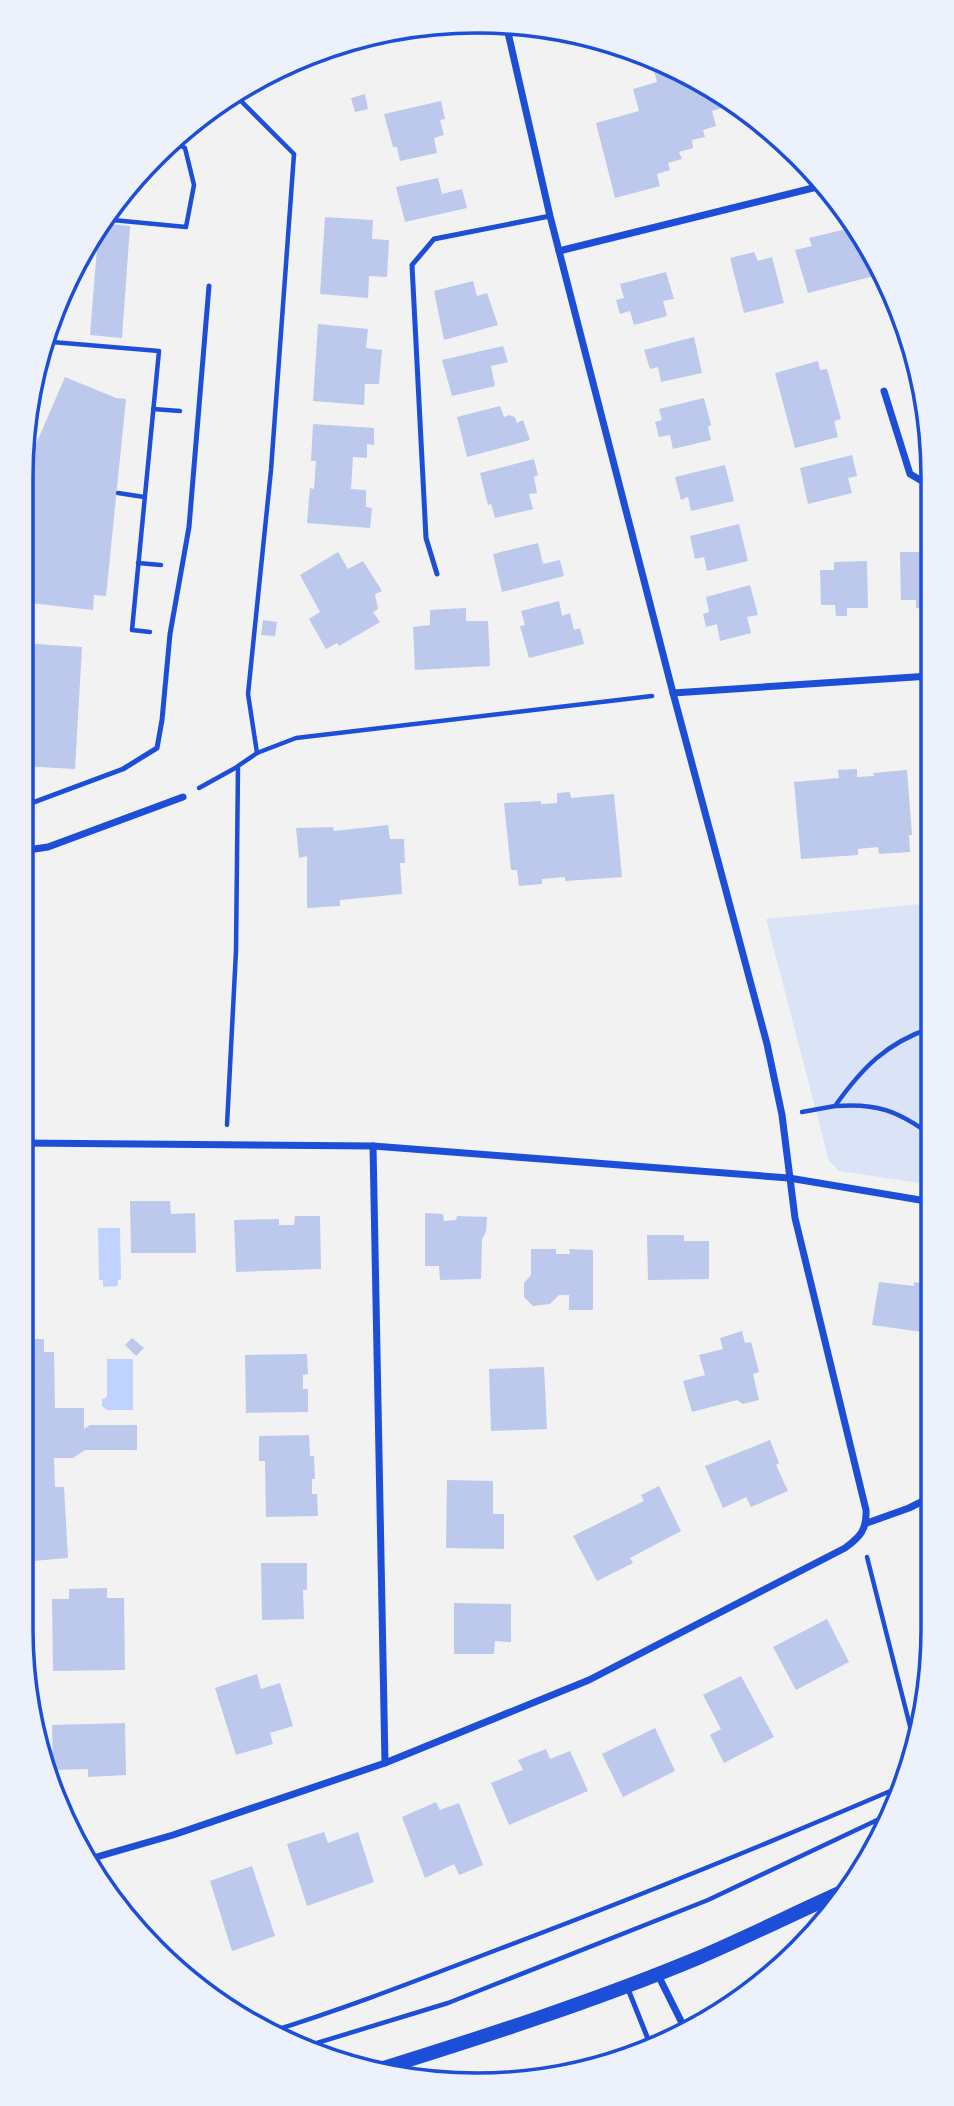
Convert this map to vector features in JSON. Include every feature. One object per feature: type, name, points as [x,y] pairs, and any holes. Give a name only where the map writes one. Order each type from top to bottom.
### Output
[{"type":"main road","points":[[394,2065],[514,2028],[626,1985],[696,1958],[830,1897]]},
{"type":"street","points":[[97,1857],[173,1835],[385,1763],[589,1680],[845,1548],[861,1536],[867,1522],[794,1218],[782,1115],[767,1044],[550,216],[508,34]]},
{"type":"street","points":[[559,251],[814,188]]},
{"type":"street","points":[[884,391],[910,474],[921,480]]},
{"type":"street","points":[[673,693],[921,677]]},
{"type":"street","points":[[33,849],[48,847],[183,797]]},
{"type":"street","points":[[33,1143],[373,1146],[789,1178],[921,1200]]},
{"type":"street","points":[[373,1146],[385,1763]]},
{"type":"street","points":[[867,1522],[921,1502]]},
{"type":"street","points":[[657,1973],[682,2022]]},
{"type":"lane","points":[[438,574],[426,538],[412,265],[434,239],[550,216]]},
{"type":"lane","points":[[33,803],[123,769],[157,748],[170,634],[189,527],[209,286]]},
{"type":"lane","points":[[626,1985],[648,2039]]},
{"type":"path","points":[[241,101],[294,154],[271,470],[248,694],[257,753]]},
{"type":"path","points":[[115,220],[186,227],[194,185],[185,149],[181,146]]},
{"type":"path","points":[[54,342],[159,351],[132,630],[170,634]]},
{"type":"path","points":[[118,493],[145,497]]},
{"type":"path","points":[[183,797],[257,753],[296,738],[673,693]]},
{"type":"path","points":[[226,1143],[236,951],[238,766]]},
{"type":"path","points":[[835,1106],[856,1078],[886,1049],[901,1039],[921,1032]]},
{"type":"path","points":[[782,1115],[835,1106],[871,1105],[902,1115],[921,1128]]},
{"type":"path","points":[[861,1536],[910,1726]]},
{"type":"path","points":[[283,2028],[335,2012],[572,1922],[727,1861],[890,1791]]},
{"type":"path","points":[[317,2043],[448,2003],[708,1900],[877,1820]]},
{"type":"shaded area","points":[[921,904],[921,1183],[839,1171],[829,1161],[766,919]]},
{"type":"water","points":[[98,1228],[120,1228],[121,1279],[118,1280],[118,1286],[103,1287],[103,1280],[99,1280]]},
{"type":"water","points":[[107,1359],[133,1359],[133,1410],[107,1410],[102,1406],[102,1399],[107,1397]]},
{"type":"building","points":[[654,71],[724,108],[712,111],[716,126],[703,130],[705,137],[692,140],[693,148],[679,152],[682,159],[668,163],[670,170],[657,174],[660,186],[615,198],[596,123],[639,111],[633,89],[657,82]]},
{"type":"building","points":[[365,94],[368,109],[355,112],[351,98]]},
{"type":"building","points":[[441,101],[445,119],[440,120],[444,135],[434,138],[437,153],[400,161],[397,147],[393,147],[384,114]]},
{"type":"building","points":[[438,178],[442,194],[462,189],[467,208],[405,222],[396,187]]},
{"type":"building","points":[[325,217],[373,220],[372,239],[389,240],[387,277],[369,276],[368,298],[320,294]]},
{"type":"building","points":[[112,224],[130,226],[122,338],[90,335],[97,248]]},
{"type":"building","points":[[845,229],[873,276],[808,293],[795,250],[812,246],[809,238]]},
{"type":"building","points":[[754,252],[758,261],[772,257],[784,303],[744,313],[730,258]]},
{"type":"building","points":[[666,272],[674,299],[663,301],[667,316],[634,325],[630,311],[620,314],[616,300],[624,298],[620,284]]},
{"type":"building","points":[[473,281],[477,296],[487,293],[498,325],[444,340],[434,291]]},
{"type":"building","points":[[318,324],[368,329],[366,348],[382,350],[379,384],[365,384],[364,405],[313,401]]},
{"type":"building","points":[[694,337],[702,373],[661,382],[658,367],[650,369],[644,350]]},
{"type":"building","points":[[503,346],[508,362],[491,366],[495,386],[452,396],[442,360]]},
{"type":"building","points":[[818,361],[820,370],[827,369],[841,419],[834,421],[838,437],[795,448],[775,373]]},
{"type":"building","points":[[65,377],[116,398],[126,399],[106,596],[94,595],[93,610],[33,603],[34,449]]},
{"type":"building","points":[[704,398],[711,425],[708,427],[711,440],[673,449],[670,435],[659,437],[655,422],[662,420],[659,409]]},
{"type":"building","points":[[500,406],[504,417],[515,417],[517,423],[523,420],[530,440],[467,457],[457,417]]},
{"type":"building","points":[[313,424],[374,428],[374,445],[367,444],[367,458],[353,457],[351,489],[366,490],[366,507],[372,508],[370,528],[307,523],[316,461],[311,461]]},
{"type":"building","points":[[852,455],[857,476],[848,478],[852,493],[808,504],[800,468]]},
{"type":"building","points":[[534,459],[538,475],[534,477],[537,493],[529,494],[533,509],[495,518],[491,504],[488,505],[480,473]]},
{"type":"building","points":[[725,465],[734,501],[691,511],[688,497],[681,500],[675,477]]},
{"type":"building","points":[[739,524],[748,561],[707,571],[704,557],[695,559],[690,536]]},
{"type":"building","points":[[538,543],[543,564],[560,560],[564,576],[502,592],[493,554]]},
{"type":"building","points":[[338,552],[348,569],[363,561],[382,591],[375,594],[378,609],[373,612],[380,622],[339,646],[337,643],[326,649],[309,619],[320,612],[300,575]]},
{"type":"building","points":[[900,552],[921,552],[921,608],[916,608],[916,600],[901,600]]},
{"type":"building","points":[[867,561],[868,608],[847,608],[847,616],[836,616],[835,605],[821,605],[820,570],[834,570],[834,562]]},
{"type":"building","points":[[750,585],[758,615],[747,617],[751,633],[720,641],[717,624],[706,627],[703,614],[709,612],[706,597]]},
{"type":"building","points":[[559,601],[562,616],[570,613],[574,630],[580,628],[584,644],[529,658],[520,626],[525,625],[521,611]]},
{"type":"building","points":[[466,608],[466,621],[488,621],[490,666],[415,670],[413,627],[430,625],[430,610]]},
{"type":"building","points":[[263,620],[277,622],[275,636],[261,635]]},
{"type":"building","points":[[33,644],[82,647],[75,769],[33,767]]},
{"type":"building","points":[[857,769],[857,777],[907,770],[912,835],[909,835],[910,852],[879,854],[878,847],[858,849],[858,855],[801,859],[794,782],[839,778],[838,770]]},
{"type":"building","points":[[570,792],[571,798],[614,794],[622,877],[565,881],[565,877],[542,879],[542,884],[519,886],[517,870],[511,870],[504,803],[557,803],[557,793]]},
{"type":"building","points":[[388,825],[390,839],[404,839],[405,863],[400,863],[402,894],[340,900],[340,906],[307,908],[307,856],[299,858],[296,828],[333,827],[334,831]]},
{"type":"building","points":[[130,1201],[170,1201],[171,1214],[195,1213],[196,1253],[131,1253]]},
{"type":"building","points":[[425,1213],[443,1214],[444,1221],[456,1220],[457,1216],[487,1217],[486,1232],[482,1239],[481,1279],[440,1280],[439,1266],[425,1266]]},
{"type":"building","points":[[295,1216],[320,1216],[321,1269],[236,1272],[234,1220],[279,1219],[279,1225],[294,1225]]},
{"type":"building","points":[[647,1235],[684,1235],[684,1241],[709,1241],[709,1279],[648,1280]]},
{"type":"building","points":[[531,1249],[556,1249],[556,1254],[570,1254],[569,1249],[593,1250],[593,1310],[569,1310],[569,1295],[559,1295],[550,1304],[533,1306],[524,1297],[524,1283],[531,1275]]},
{"type":"building","points":[[879,1282],[914,1286],[914,1282],[921,1283],[921,1332],[872,1325]]},
{"type":"building","points":[[742,1331],[745,1343],[751,1342],[759,1372],[753,1374],[759,1400],[743,1404],[737,1400],[692,1412],[683,1381],[705,1375],[699,1355],[723,1349],[720,1338]]},
{"type":"building","points":[[132,1338],[144,1348],[136,1356],[125,1345]]},
{"type":"building","points":[[33,1339],[44,1339],[44,1352],[54,1352],[55,1408],[84,1408],[84,1429],[90,1425],[137,1425],[137,1450],[85,1450],[73,1458],[54,1458],[55,1487],[64,1487],[68,1558],[33,1561]]},
{"type":"building","points":[[307,1354],[308,1374],[303,1375],[303,1389],[308,1389],[308,1412],[246,1413],[245,1355]]},
{"type":"building","points":[[544,1367],[547,1429],[491,1431],[489,1369]]},
{"type":"building","points":[[309,1435],[310,1456],[314,1456],[315,1479],[312,1479],[312,1494],[317,1494],[318,1516],[266,1517],[265,1461],[259,1461],[259,1436]]},
{"type":"building","points":[[770,1440],[779,1463],[776,1465],[788,1491],[751,1507],[746,1497],[723,1508],[705,1466]]},
{"type":"building","points":[[447,1480],[493,1481],[493,1514],[504,1514],[504,1549],[446,1548]]},
{"type":"building","points":[[659,1486],[681,1531],[630,1558],[633,1563],[597,1581],[573,1536],[644,1501],[641,1495]]},
{"type":"building","points":[[261,1563],[307,1563],[307,1590],[303,1590],[304,1619],[262,1620]]},
{"type":"building","points":[[107,1588],[107,1598],[124,1598],[125,1670],[53,1671],[52,1599],[69,1599],[69,1589]]},
{"type":"building","points":[[454,1603],[511,1604],[511,1642],[495,1641],[494,1654],[454,1654]]},
{"type":"building","points":[[827,1619],[849,1662],[796,1690],[773,1647]]},
{"type":"building","points":[[257,1674],[261,1689],[280,1683],[293,1726],[270,1733],[273,1744],[236,1755],[215,1688]]},
{"type":"building","points":[[741,1676],[774,1737],[724,1763],[710,1735],[721,1729],[703,1695]]},
{"type":"building","points":[[125,1723],[126,1775],[88,1777],[88,1769],[56,1770],[53,1759],[52,1725]]},
{"type":"building","points":[[655,1728],[675,1771],[623,1797],[602,1754]]},
{"type":"building","points":[[546,1749],[550,1759],[570,1751],[588,1791],[509,1825],[491,1783],[523,1770],[518,1760]]},
{"type":"building","points":[[436,1802],[440,1810],[459,1803],[483,1865],[459,1875],[454,1864],[425,1878],[402,1817]]},
{"type":"building","points":[[324,1832],[328,1843],[358,1832],[374,1882],[307,1906],[287,1844]]},
{"type":"building","points":[[252,1866],[275,1936],[232,1951],[210,1881]]}]
